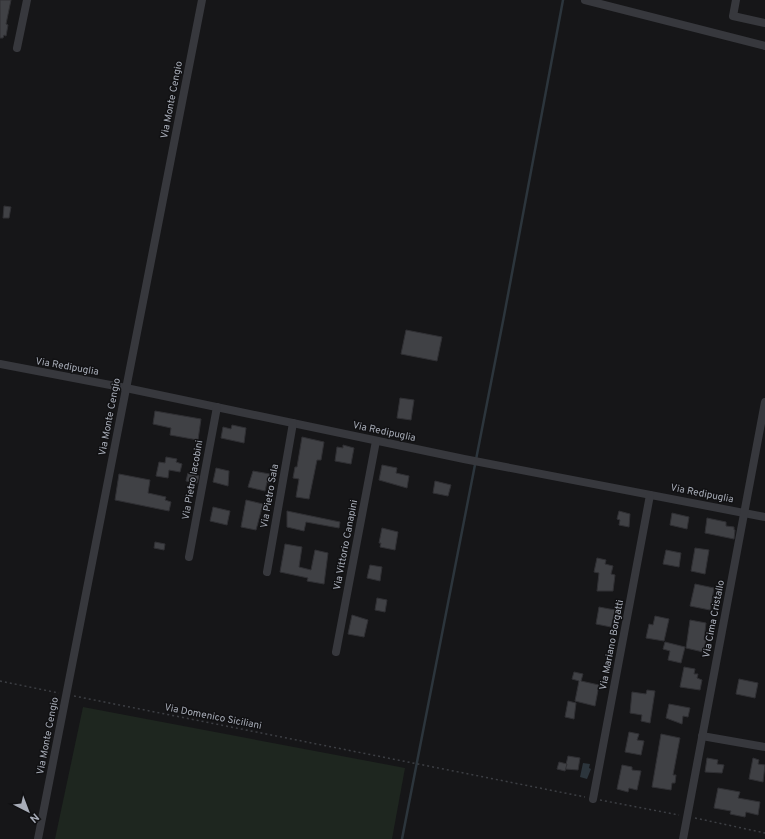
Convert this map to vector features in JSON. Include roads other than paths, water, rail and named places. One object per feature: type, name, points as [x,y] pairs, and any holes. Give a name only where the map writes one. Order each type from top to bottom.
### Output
[{"type":"street","points":[[17,48],[27,0]]},
{"type":"street","name":"Via Monte Cengio","points":[[38,839],[202,0]]},
{"type":"street","points":[[585,0],[765,46]]},
{"type":"street","points":[[736,0],[733,16],[765,23]]},
{"type":"street","name":"Via Redipuglia","points":[[0,364],[126,388],[464,460],[765,517]]},
{"type":"street","name":"Via Cima Cristallo","points":[[683,839],[765,402]]},
{"type":"street","name":"Via Pietro Iacobini","points":[[189,557],[217,407]]},
{"type":"street","name":"Via Pietro Sala","points":[[267,572],[293,423]]},
{"type":"street","name":"Via Vittorio Canapini","points":[[336,652],[376,441]]},
{"type":"street","name":"Via Mariano Borgatti","points":[[593,798],[650,495]]},
{"type":"street","points":[[702,736],[765,748]]},
{"type":"waterway","points":[[402,839],[504,316],[563,0]]}]
